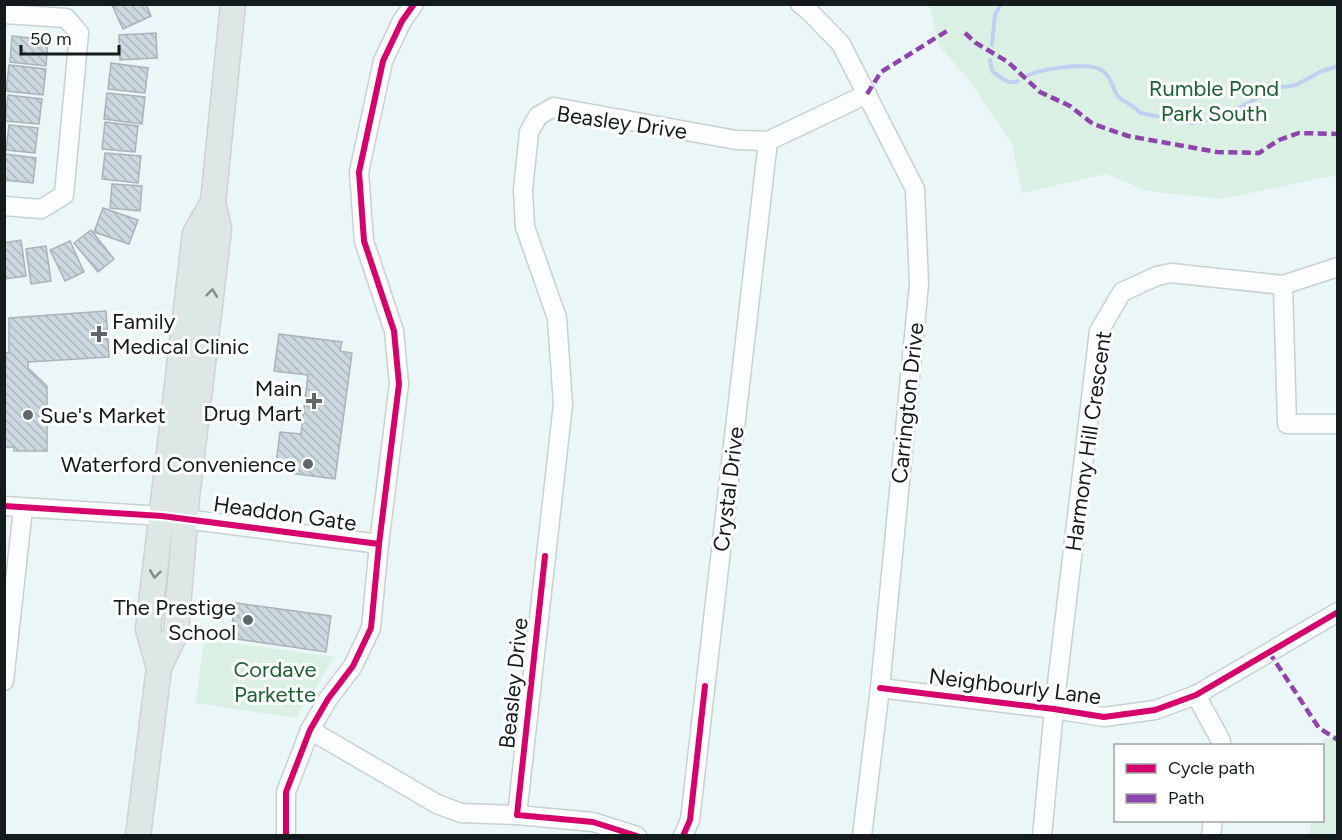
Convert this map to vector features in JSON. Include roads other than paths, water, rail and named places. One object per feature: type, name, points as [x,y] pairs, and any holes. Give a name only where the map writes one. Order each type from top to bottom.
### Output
[{"type":"main road","points":[[138,836],[159,668],[176,632],[174,517],[219,229],[213,202],[232,4]]},
{"type":"street","points":[[286,836],[286,792],[310,730],[328,699],[353,666],[371,628],[399,384],[393,331],[364,241],[359,172],[382,61],[402,21],[414,4]]},
{"type":"street","name":"Carrington Drive","points":[[800,4],[841,44],[915,189],[918,225],[918,284],[879,688],[861,836]]},
{"type":"street","points":[[4,14],[66,18],[79,33],[64,195],[41,209],[4,206]]},
{"type":"street","name":"Beasley Drive","points":[[517,815],[563,404],[557,318],[525,226],[523,190],[530,132],[538,116],[554,107],[736,140],[768,141],[867,94]]},
{"type":"street","name":"Crystal Drive","points":[[683,836],[690,820],[768,141]]},
{"type":"street","name":"Harmony Hill Crescent","points":[[1042,836],[1054,709],[1099,331],[1122,292],[1157,276],[1172,273],[1283,285],[1338,267]]},
{"type":"street","points":[[1283,285],[1287,424],[1338,424]]},
{"type":"street","name":"Headdon Gate","points":[[4,506],[174,517],[379,544]]},
{"type":"street","points":[[5,679],[23,509]]},
{"type":"street","name":"Neighbourly Lane","points":[[879,688],[1104,717],[1155,710],[1196,695],[1338,612]]},
{"type":"street","points":[[1196,695],[1221,744]]},
{"type":"street","points":[[310,730],[437,804],[461,813],[517,815],[592,822],[637,836]]},
{"type":"waterway","points":[[992,45],[995,15],[1001,4]]},
{"type":"waterway","points":[[990,60],[992,71],[998,76],[1007,81],[1018,81]]},
{"type":"waterway","points":[[1028,75],[1067,67],[1098,68],[1107,74],[1118,96],[1140,113],[1192,123],[1220,118],[1259,97],[1264,97],[1271,89],[1296,85],[1322,71],[1338,66]]},
{"type":"place","name":"Family Medical Clinic","points":[[99,334]]},
{"type":"place","name":"Main Drug Mart","points":[[314,401]]},
{"type":"place","name":"Sue's Market","points":[[28,415]]},
{"type":"place","name":"Waterford Convenience","points":[[308,464]]},
{"type":"place","name":"The Prestige School","points":[[248,620]]},
{"type":"park label","name":"Rumble Pond Park South","points":[[1214,100]]},
{"type":"park label","name":"Cordave Parkette","points":[[275,682]]}]
